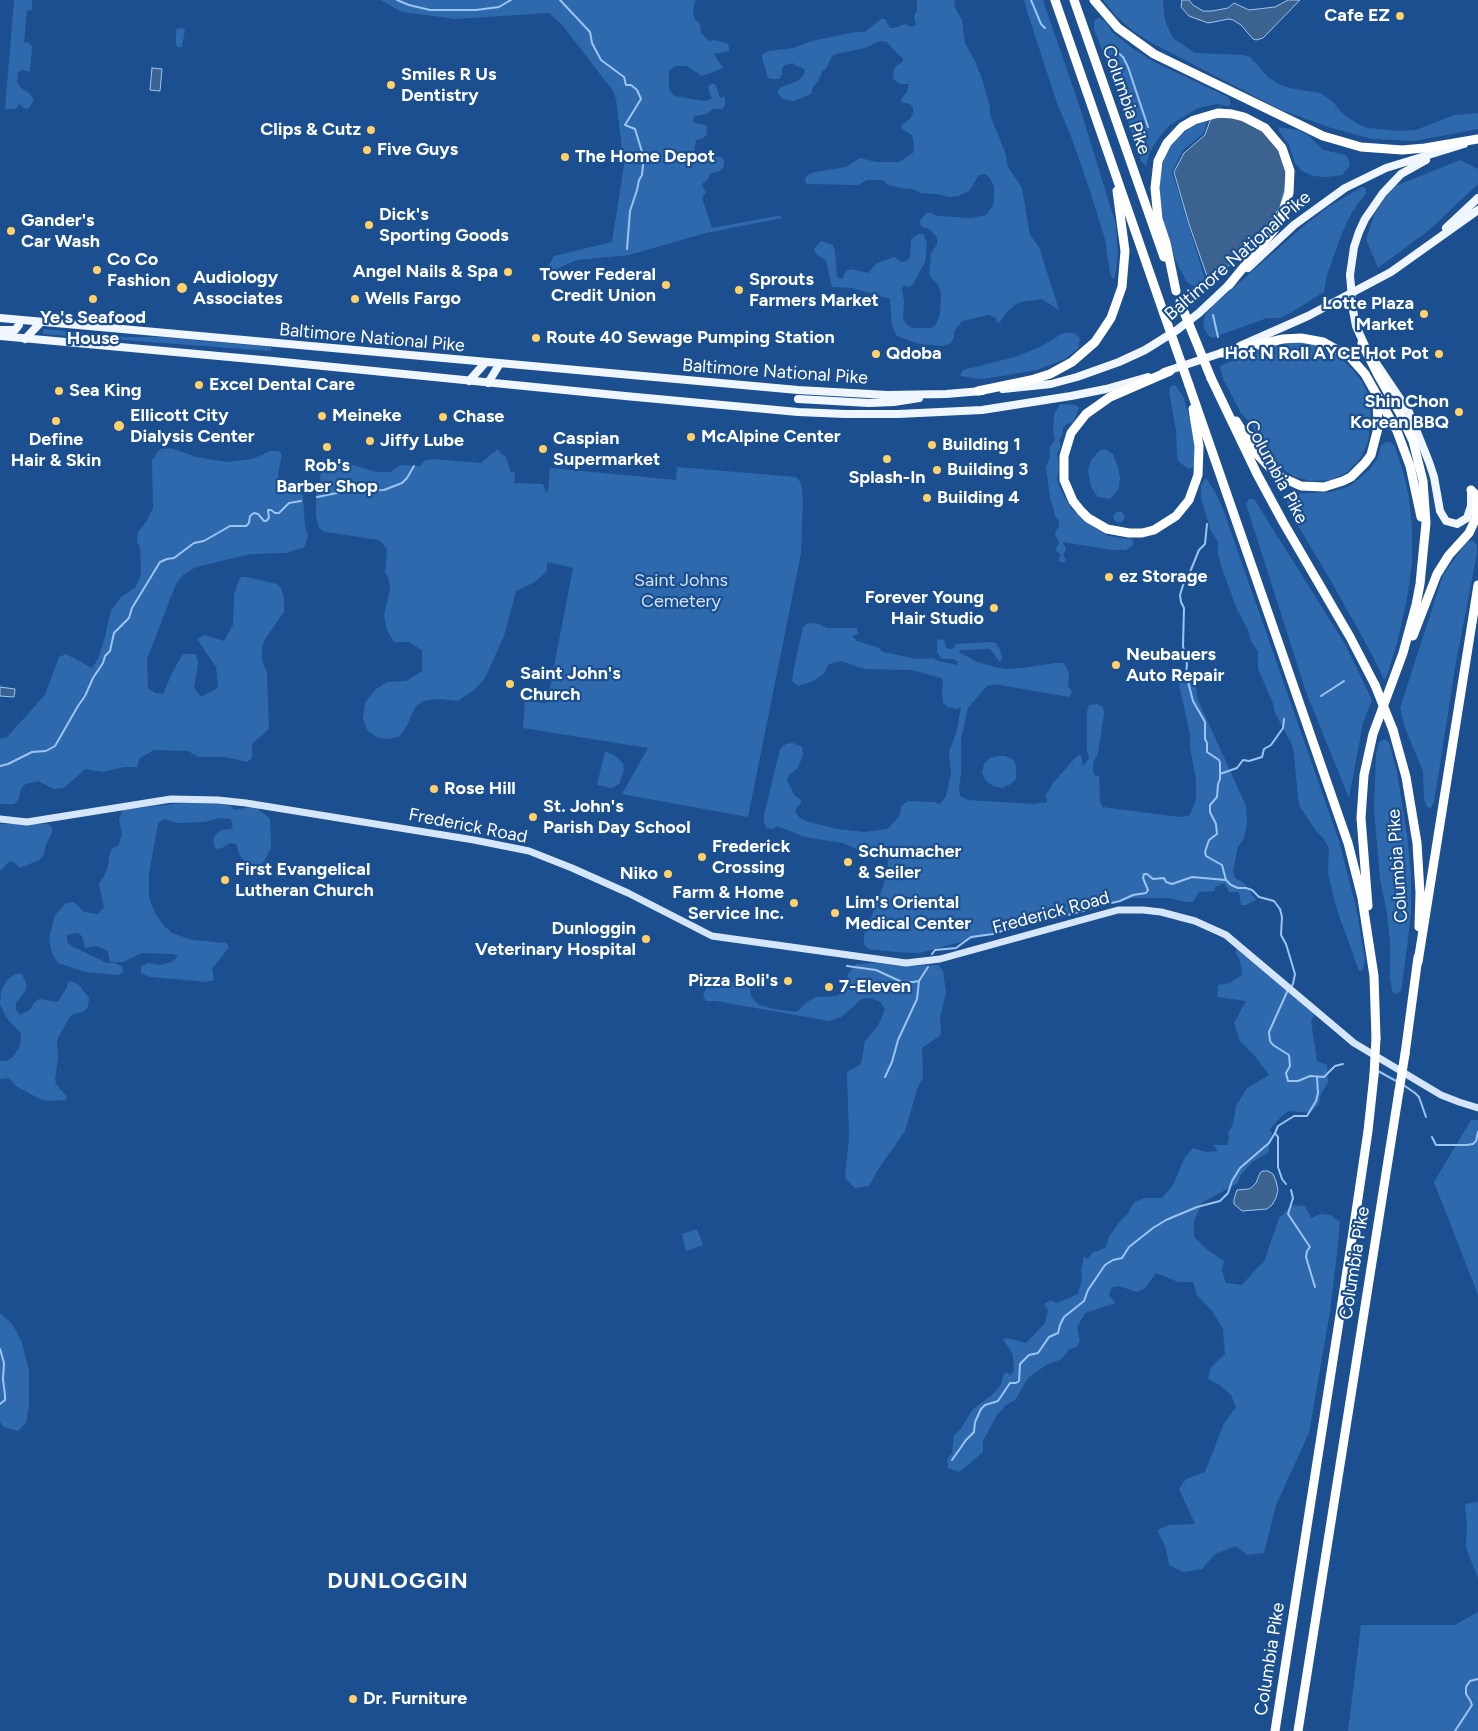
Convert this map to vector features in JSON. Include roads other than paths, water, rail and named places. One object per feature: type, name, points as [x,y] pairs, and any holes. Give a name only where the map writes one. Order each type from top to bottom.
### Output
[{"type":"highway","name":"Columbia Pike","points":[[1055,0],[1348,843],[1362,898],[1374,976],[1376,1038],[1374,1075],[1354,1232],[1275,1731]]},
{"type":"highway","name":"Columbia Pike","points":[[1074,0],[1180,302],[1217,392],[1257,474],[1354,644],[1375,685],[1393,730],[1406,777],[1417,843],[1420,893],[1418,962],[1298,1731]]},
{"type":"highway","points":[[1094,0],[1118,28],[1154,54],[1323,136],[1361,147],[1394,150],[1425,148],[1478,139]]},
{"type":"highway","points":[[1176,291],[1166,243],[1158,219],[1155,188],[1158,161],[1167,143],[1182,127],[1194,120],[1218,113],[1244,117],[1255,121],[1265,128],[1282,148],[1290,171],[1289,193],[1281,218],[1274,230],[1229,286]]},
{"type":"highway","points":[[978,391],[1031,380],[1066,366],[1095,342],[1111,318],[1122,287],[1125,251],[1122,219],[1112,164]]},
{"type":"highway","points":[[1222,353],[1291,338],[1323,342],[1341,350],[1357,364],[1365,374],[1397,432],[1410,466],[1422,524],[1423,563]]},
{"type":"highway","points":[[1362,342],[1378,375],[1402,414],[1413,440],[1423,481],[1426,523],[1423,563],[1416,605],[1403,653],[1373,734],[1364,782],[1361,818],[1374,976]]},
{"type":"highway","points":[[1170,371],[1110,397],[1086,414],[1071,432],[1064,456],[1064,480],[1073,501],[1088,518],[1118,532],[1142,533],[1166,524],[1184,508],[1195,487],[1200,462],[1189,384]]},
{"type":"highway","points":[[1217,392],[1264,463],[1290,482],[1312,487],[1324,487],[1343,481],[1351,477],[1365,463],[1374,446],[1378,428],[1377,398]]},
{"type":"highway","points":[[1389,692],[1410,645],[1437,574],[1449,555],[1469,533],[1476,518],[1476,495],[1472,490]]},
{"type":"highway","points":[[1418,962],[1478,588]]},
{"type":"main road","name":"Baltimore National Pike","points":[[0,318],[499,365],[798,390],[887,395],[946,394],[1021,388],[1051,384],[1077,377],[1120,362],[1145,350],[1177,330],[1229,286],[1294,224],[1328,199],[1386,168],[1436,154],[1478,139]]},
{"type":"main road","points":[[1436,154],[1401,174],[1383,193],[1358,232],[1350,275],[1352,310],[1362,342],[1409,412],[1429,462],[1440,511],[1446,521],[1457,524],[1467,518],[1472,490]]},
{"type":"main road","points":[[1421,252],[1478,198]]},
{"type":"main road","name":"Baltimore National Pike","points":[[0,336],[798,412],[877,414],[982,410],[1045,402],[1106,389],[1170,371],[1280,330],[1391,272],[1478,210]]},
{"type":"main road","points":[[0,330],[16,330],[19,320]]},
{"type":"main road","points":[[25,339],[41,322]]},
{"type":"main road","points":[[469,381],[485,363]]},
{"type":"main road","points":[[488,383],[499,365]]},
{"type":"main road","points":[[798,399],[869,403],[894,402],[946,394]]},
{"type":"main road","name":"Frederick Road","points":[[0,819],[27,822],[170,800],[218,800],[246,803],[474,840],[529,852],[619,889],[712,936],[906,963],[940,958],[1118,910],[1161,912],[1194,920],[1226,935],[1333,1026],[1368,1052],[1441,1095],[1478,1108]]},
{"type":"waterway","points":[[397,0],[430,10],[476,10],[499,7],[511,0]]},
{"type":"waterway","points":[[560,0],[590,32],[592,43],[601,60],[624,77],[626,85],[631,85],[637,90],[641,99],[625,125],[635,129],[642,152],[643,165],[642,175],[630,211],[627,249]]},
{"type":"waterway","points":[[1031,0],[1041,24],[1045,28]]},
{"type":"waterway","points":[[1116,51],[1123,57],[1128,67],[1148,127]]},
{"type":"waterway","points":[[1208,278],[1208,283]]},
{"type":"waterway","points":[[1213,315],[1218,337]]},
{"type":"waterway","points":[[317,497],[347,491],[384,490],[402,483],[414,466]]},
{"type":"waterway","points":[[0,766],[32,752],[46,751],[55,746],[85,696],[105,656],[110,651],[114,633],[129,618],[132,608],[160,562],[174,558],[194,543],[204,541],[230,526],[246,526],[249,523],[250,516],[254,513],[266,521],[269,518],[268,510],[279,513],[289,503],[301,501]]},
{"type":"waterway","points":[[1207,524],[1205,544],[1199,550],[1185,579],[1180,595],[1184,608],[1183,646],[1187,664],[1186,674],[1193,701],[1205,722],[1207,752],[1219,760],[1220,763],[1217,797],[1210,805],[1210,812],[1216,824],[1217,834],[1209,840],[1205,852],[1206,856],[1222,865],[1226,880],[1231,885],[1252,890],[1259,897],[1274,901],[1280,909],[1282,917],[1281,935],[1286,944],[1295,974],[1293,984],[1287,992],[1269,1032],[1270,1041],[1273,1045],[1289,1055],[1290,1066],[1286,1073],[1288,1081],[1298,1081],[1310,1076],[1324,1077],[1335,1066],[1343,1064]]},
{"type":"waterway","points":[[1321,696],[1344,681]]},
{"type":"waterway","points":[[1220,774],[1237,768],[1243,760],[1249,761],[1262,757],[1264,749],[1271,745],[1283,728],[1284,719]]},
{"type":"waterway","points":[[932,954],[935,950],[956,948],[971,937],[993,934],[1041,918],[1059,917],[1120,901],[1133,895],[1146,893],[1148,890],[1143,878],[1144,874],[1153,879],[1164,878],[1166,882],[1172,884],[1192,877],[1226,880]]},
{"type":"waterway","points":[[847,966],[876,970],[902,982],[919,981],[928,967]]},
{"type":"waterway","points":[[885,1077],[892,1062],[898,1040],[917,999],[919,981]]},
{"type":"waterway","points":[[1378,1071],[1398,1082]]},
{"type":"waterway","points":[[952,1460],[974,1432],[975,1422],[981,1409],[985,1405],[998,1401],[1010,1383],[1019,1381],[1020,1364],[1029,1355],[1038,1353],[1049,1337],[1058,1333],[1064,1317],[1084,1301],[1088,1290],[1105,1265],[1113,1260],[1122,1258],[1129,1247],[1166,1220],[1197,1207],[1220,1201],[1228,1193],[1232,1181],[1240,1168],[1269,1143],[1278,1126],[1294,1116],[1307,1116],[1316,1101],[1318,1093],[1317,1077]]},
{"type":"waterway","points":[[1402,1084],[1419,1097],[1426,1117]]},
{"type":"waterway","points":[[1432,1137],[1436,1145],[1467,1145],[1473,1144],[1476,1141],[1478,1132]]},
{"type":"waterway","points":[[1275,1133],[1278,1137],[1278,1167],[1286,1184]]},
{"type":"waterway","points":[[1291,1190],[1293,1198],[1288,1214],[1310,1247],[1306,1257],[1315,1287]]},
{"type":"waterway","points":[[0,1349],[4,1363],[5,1395],[5,1400],[0,1404]]},
{"type":"waterway","points":[[1455,1731],[1472,1705],[1466,1694],[1466,1687],[1470,1681],[1478,1679]]},
{"type":"place","name":"Cafe EZ","points":[[1400,16]]},
{"type":"place","name":"Smiles R Us Dentistry","points":[[391,85]]},
{"type":"place","name":"Clips & Cutz","points":[[371,130]]},
{"type":"place","name":"Five Guys","points":[[367,150]]},
{"type":"place","name":"The Home Depot","points":[[565,157]]},
{"type":"place","name":"Dick's Sporting Goods","points":[[369,225]]},
{"type":"place","name":"Gander's Car Wash","points":[[11,231]]},
{"type":"place","name":"Co Co Fashion","points":[[97,270]]},
{"type":"place","name":"Angel Nails & Spa","points":[[508,272]]},
{"type":"place","name":"Tower Federal Credit Union","points":[[666,285]]},
{"type":"place","name":"Audiology Associates","points":[[182,288]]},
{"type":"place","name":"Sprouts Farmers Market","points":[[739,290]]},
{"type":"place","name":"Ye's Seafood House","points":[[93,299]]},
{"type":"place","name":"Wells Fargo","points":[[355,299]]},
{"type":"place","name":"Lotte Plaza Market","points":[[1424,314]]},
{"type":"place","name":"Route 40 Sewage Pumping Station","points":[[536,338]]},
{"type":"place","name":"Qdoba","points":[[876,354]]},
{"type":"place","name":"Hot N Roll AYCE Hot Pot","points":[[1439,354]]},
{"type":"place","name":"Excel Dental Care","points":[[199,385]]},
{"type":"place","name":"Sea King","points":[[59,391]]},
{"type":"place","name":"Shin Chon Korean BBQ","points":[[1459,412]]},
{"type":"place","name":"Meineke","points":[[322,416]]},
{"type":"place","name":"Chase","points":[[443,417]]},
{"type":"place","name":"Define Hair & Skin","points":[[56,421]]},
{"type":"place","name":"Ellicott City Dialysis Center","points":[[119,426]]},
{"type":"place","name":"McAlpine Center","points":[[691,437]]},
{"type":"place","name":"Jiffy Lube","points":[[370,441]]},
{"type":"place","name":"Building 1","points":[[932,445]]},
{"type":"place","name":"Rob's Barber Shop","points":[[327,447]]},
{"type":"place","name":"Caspian Supermarket","points":[[543,449]]},
{"type":"place","name":"Splash-In","points":[[887,459]]},
{"type":"place","name":"Building 3","points":[[937,470]]},
{"type":"place","name":"Building 4","points":[[927,498]]},
{"type":"place","name":"ez Storage","points":[[1109,577]]},
{"type":"place","name":"Forever Young Hair Studio","points":[[994,608]]},
{"type":"place","name":"Neubauers Auto Repair","points":[[1116,665]]},
{"type":"place","name":"Saint John's Church","points":[[510,684]]},
{"type":"place","name":"Rose Hill","points":[[434,789]]},
{"type":"place","name":"St. John's Parish Day School","points":[[533,817]]},
{"type":"place","name":"Frederick Crossing","points":[[702,857]]},
{"type":"place","name":"Schumacher & Seiler","points":[[848,862]]},
{"type":"place","name":"Niko","points":[[668,874]]},
{"type":"place","name":"First Evangelical Lutheran Church","points":[[225,880]]},
{"type":"place","name":"Farm & Home Service Inc.","points":[[794,903]]},
{"type":"place","name":"Lim's Oriental Medical Center","points":[[835,913]]},
{"type":"place","name":"Dunloggin Veterinary Hospital","points":[[646,939]]},
{"type":"place","name":"Pizza Boli's","points":[[788,981]]},
{"type":"place","name":"7-Eleven","points":[[829,987]]},
{"type":"place","name":"Dr. Furniture","points":[[353,1699]]},
{"type":"district","name":"DUNLOGGIN","points":[[398,1582]]},
{"type":"park label","name":"Saint Johns Cemetery","points":[[681,591]]}]
